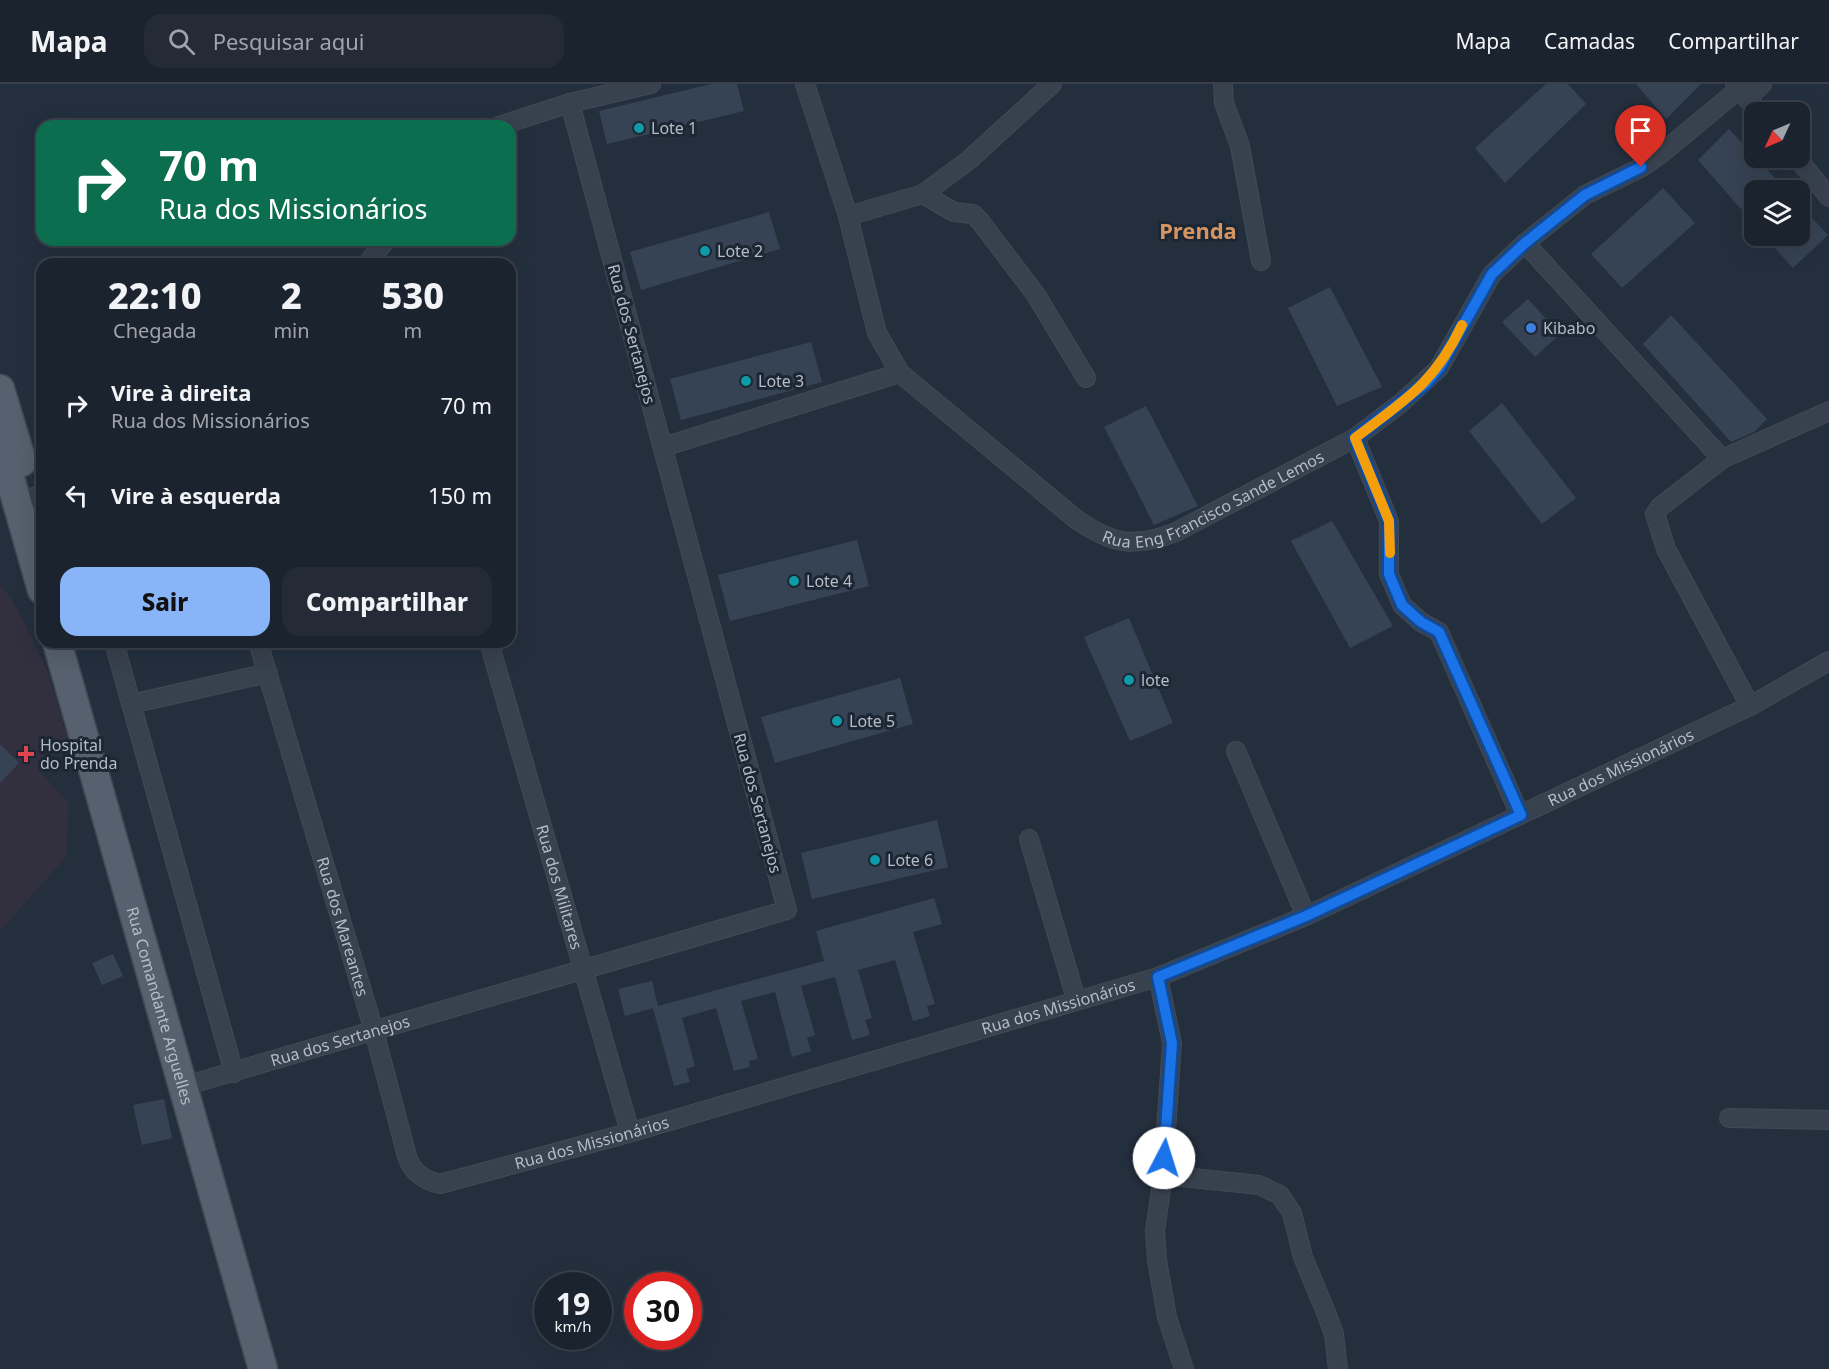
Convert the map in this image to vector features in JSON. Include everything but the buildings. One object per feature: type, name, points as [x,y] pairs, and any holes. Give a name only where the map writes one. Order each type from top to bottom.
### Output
[{"type":"main road","points":[[0,389],[36,490]]},
{"type":"main road","points":[[0,443],[36,569]]},
{"type":"main road","name":"Rua Comandante Arguelles","points":[[59,648],[263,1369]]},
{"type":"main road","name":"Rua Comandante Arguelles","points":[[76,648],[279,1369]]},
{"type":"street","points":[[516,120],[570,103],[651,84]]},
{"type":"street","name":"Rua Eng Francisco Sande Lemos","points":[[805,84],[848,216],[877,333],[900,373],[1077,520],[1096,533],[1117,541],[1132,543],[1153,541],[1176,532],[1355,438],[1426,383],[1439,368],[1492,274],[1525,243],[1585,195],[1641,167],[1762,84]]},
{"type":"street","points":[[848,216],[923,194],[969,160],[1052,84]]},
{"type":"street","points":[[1223,84],[1224,103],[1240,146],[1261,261]]},
{"type":"street","name":"Rua dos Sertanejos","points":[[198,1082],[787,910],[570,103]]},
{"type":"street","points":[[1805,168],[1829,197]]},
{"type":"street","points":[[923,194],[954,212],[973,214],[980,221],[1036,295],[1086,378]]},
{"type":"street","points":[[1525,243],[1722,459]]},
{"type":"street","points":[[372,258],[381,246]]},
{"type":"street","points":[[663,447],[900,373]]},
{"type":"street","points":[[1750,706],[1666,549],[1655,514],[1660,507],[1722,459],[1829,411]]},
{"type":"street","points":[[1355,438],[1389,521],[1389,574],[1402,605],[1421,622],[1439,632],[1521,815]]},
{"type":"street","points":[[116,648],[234,1073]]},
{"type":"street","name":"Rua dos Mareantes","points":[[260,648],[374,1031],[409,1164],[421,1177],[429,1181],[452,1183]]},
{"type":"street","name":"Rua dos Militares","points":[[491,648],[630,1132]]},
{"type":"street","name":"Rua dos Missionários","points":[[452,1183],[1076,999],[1158,977],[1306,916],[1521,815],[1750,706],[1829,661]]},
{"type":"street","points":[[131,704],[268,673]]},
{"type":"street","points":[[1236,751],[1306,916]]},
{"type":"street","points":[[1029,839],[1076,999]]},
{"type":"street","points":[[1158,977],[1172,1043],[1163,1174],[1155,1231],[1157,1260],[1167,1317],[1184,1369]]},
{"type":"street","points":[[1729,1118],[1829,1119]]},
{"type":"street","points":[[1163,1174],[1258,1185],[1280,1195],[1292,1212],[1303,1257],[1328,1315],[1334,1334],[1338,1369]]},
{"type":"shaded area","name":"Hospital do Prenda","points":[[0,584],[18,610],[48,672],[67,737],[39,771],[69,803],[66,857],[0,931]]},
{"type":"slow traffic","points":[[1390,553],[1389,521],[1355,438],[1426,383],[1451,349],[1462,325]]},
{"type":"place","name":"Lote 1","points":[[639,128]]},
{"type":"place","name":"Lote 2","points":[[705,251]]},
{"type":"place","name":"Kibabo","points":[[1531,328]]},
{"type":"place","name":"Lote 3","points":[[746,381]]},
{"type":"place","name":"Lote 4","points":[[794,581]]},
{"type":"place","name":"lote","points":[[1129,680]]},
{"type":"place","name":"Lote 5","points":[[837,721]]},
{"type":"place","name":"Hospital do Prenda","points":[[26,754]]},
{"type":"place","name":"Lote 6","points":[[875,860]]},
{"type":"district","name":"Prenda","points":[[1198,231]]},
{"type":"route","points":[[1164,1158],[1172,1071],[1172,1043],[1158,977],[1306,916],[1521,815],[1439,632],[1421,622],[1402,605],[1389,574],[1391,540],[1389,521],[1355,438],[1426,383],[1439,368],[1492,274],[1525,243],[1585,195],[1641,167]]}]
